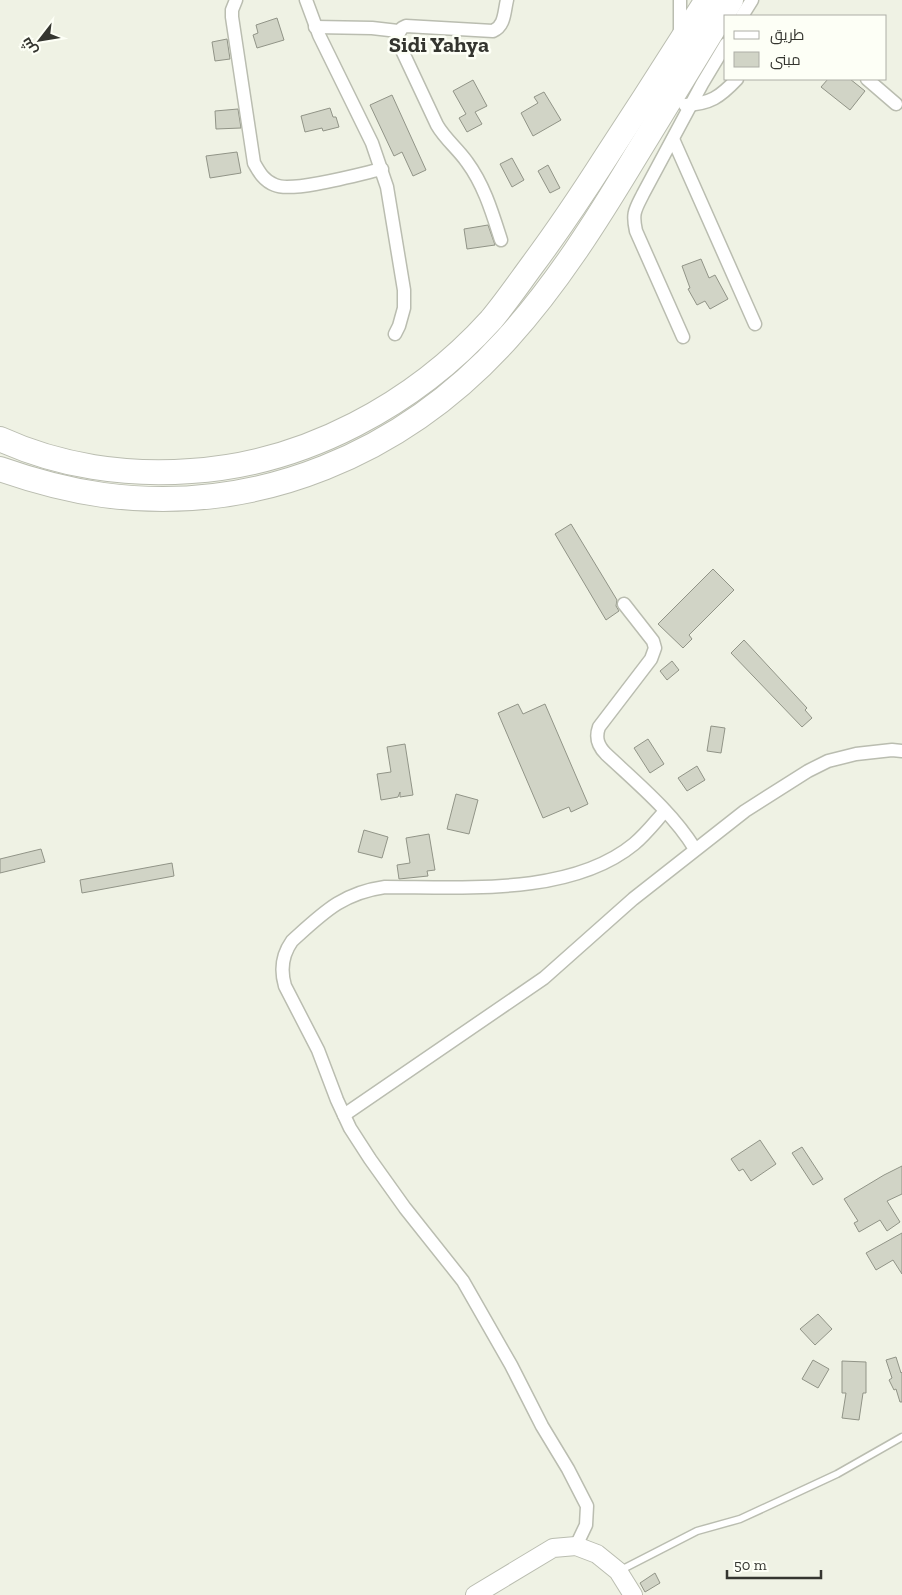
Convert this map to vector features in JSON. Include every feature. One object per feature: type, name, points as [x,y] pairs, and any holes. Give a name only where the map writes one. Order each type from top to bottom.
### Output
[{"type":"highway","points":[[0,439],[32,452],[87,466],[146,472],[234,467],[294,450],[344,429],[404,395],[449,360],[490,321],[508,299],[581,197],[707,0]]},
{"type":"highway","points":[[0,469],[52,485],[104,495],[158,499],[237,492],[293,479],[320,470],[372,446],[421,416],[488,359],[508,338],[567,264],[732,0]]},
{"type":"street","points":[[236,0],[232,10],[232,17],[254,163],[259,172],[266,180],[284,188],[304,186],[382,169]]},
{"type":"street","points":[[306,0],[315,27],[368,135],[382,169],[389,196],[404,290],[404,308],[395,334]]},
{"type":"street","points":[[315,27],[372,28],[398,31],[406,26],[493,31],[497,30],[502,24],[507,0]]},
{"type":"street","points":[[679,43],[680,0]]},
{"type":"street","points":[[743,15],[752,0]]},
{"type":"street","points":[[398,31],[397,40],[430,112],[441,131],[466,160],[476,175],[501,240]]},
{"type":"street","points":[[683,337],[636,231],[634,218],[643,194],[724,47]]},
{"type":"street","points":[[667,105],[691,105],[707,102],[722,94],[736,80]]},
{"type":"street","points":[[868,80],[896,104]]},
{"type":"street","points":[[673,139],[755,324]]},
{"type":"street","points":[[624,604],[654,641],[655,652],[599,727],[597,739],[601,750],[665,810],[677,823],[695,849]]},
{"type":"street","points":[[344,1116],[544,978],[633,899],[745,811],[808,771],[828,761],[856,754],[892,750],[902,751]]},
{"type":"street","points":[[576,1546],[586,1524],[587,1506],[568,1469],[542,1426],[511,1364],[463,1281],[370,1159],[344,1116],[318,1050],[285,986],[282,978],[282,962],[292,941],[336,904],[355,894],[385,887],[503,886],[545,881],[582,871],[600,864],[632,845],[647,832],[665,810]]},
{"type":"street","points":[[475,1595],[553,1548],[576,1546],[597,1554],[618,1572],[633,1595]]},
{"type":"lane","points":[[618,1572],[697,1531],[740,1519],[788,1498],[837,1474],[902,1438]]},
{"type":"building","points":[[277,18],[284,40],[257,48],[253,35],[258,33],[256,25]]},
{"type":"building","points":[[227,39],[230,59],[215,61],[212,42]]},
{"type":"building","points":[[473,80],[487,106],[475,112],[482,124],[467,132],[459,118],[466,114],[453,91]]},
{"type":"building","points":[[827,80],[851,80],[865,91],[850,110],[821,87]]},
{"type":"building","points":[[544,92],[561,120],[533,136],[521,113],[538,103],[534,97]]},
{"type":"building","points":[[392,95],[426,170],[413,176],[402,152],[394,156],[370,105]]},
{"type":"building","points":[[330,108],[333,117],[336,117],[339,127],[323,131],[322,128],[305,132],[301,116]]},
{"type":"building","points":[[238,109],[241,128],[216,129],[215,111]]},
{"type":"building","points":[[237,152],[241,173],[210,178],[206,156]]},
{"type":"building","points":[[512,158],[524,180],[512,187],[500,164]]},
{"type":"building","points":[[548,165],[560,188],[550,193],[538,171]]},
{"type":"building","points":[[488,225],[495,245],[467,249],[464,229]]},
{"type":"building","points":[[701,259],[709,278],[715,275],[728,299],[710,309],[705,301],[697,305],[688,289],[690,288],[682,266]]},
{"type":"building","points":[[571,524],[617,600],[616,606],[619,611],[606,620],[555,534]]},
{"type":"building","points":[[713,569],[734,590],[689,635],[692,639],[683,648],[658,624]]},
{"type":"building","points":[[744,640],[807,708],[805,710],[812,718],[802,727],[731,653]]},
{"type":"building","points":[[672,661],[679,670],[667,680],[660,671]]},
{"type":"building","points":[[518,704],[523,714],[545,704],[588,804],[571,812],[569,807],[543,818],[498,713]]},
{"type":"building","points":[[711,726],[725,728],[721,753],[707,751]]},
{"type":"building","points":[[648,739],[664,764],[650,773],[634,748]]},
{"type":"building","points":[[405,744],[413,795],[400,797],[400,792],[398,797],[381,800],[377,774],[391,772],[387,747]]},
{"type":"building","points":[[697,766],[705,780],[687,791],[678,778]]},
{"type":"building","points":[[456,794],[478,800],[469,834],[447,829]]},
{"type":"building","points":[[364,830],[388,837],[382,858],[358,852]]},
{"type":"building","points":[[429,834],[435,870],[427,871],[428,876],[399,879],[397,865],[410,863],[406,838]]},
{"type":"building","points":[[41,849],[45,862],[0,873],[0,859]]},
{"type":"building","points":[[172,863],[174,876],[82,893],[80,880]]},
{"type":"building","points":[[760,1140],[776,1164],[751,1181],[743,1169],[739,1171],[731,1159]]},
{"type":"building","points":[[802,1147],[823,1179],[813,1185],[792,1153]]},
{"type":"building","points":[[902,1166],[902,1194],[887,1201],[900,1222],[887,1231],[880,1220],[859,1232],[854,1223],[858,1221],[844,1199]]},
{"type":"building","points":[[902,1233],[902,1274],[893,1260],[876,1270],[866,1253]]},
{"type":"building","points":[[818,1314],[832,1329],[815,1345],[800,1329]]},
{"type":"building","points":[[896,1357],[902,1372],[902,1402],[900,1402],[896,1389],[894,1390],[889,1380],[892,1378],[886,1360]]},
{"type":"building","points":[[813,1360],[829,1369],[818,1388],[802,1379]]},
{"type":"building","points":[[842,1361],[866,1362],[866,1393],[863,1393],[859,1420],[842,1418],[846,1393],[842,1393]]},
{"type":"building","points":[[655,1573],[660,1583],[645,1592],[640,1583]]},
{"type":"district","name":"Sidi Yahya","points":[[439,44]]}]
